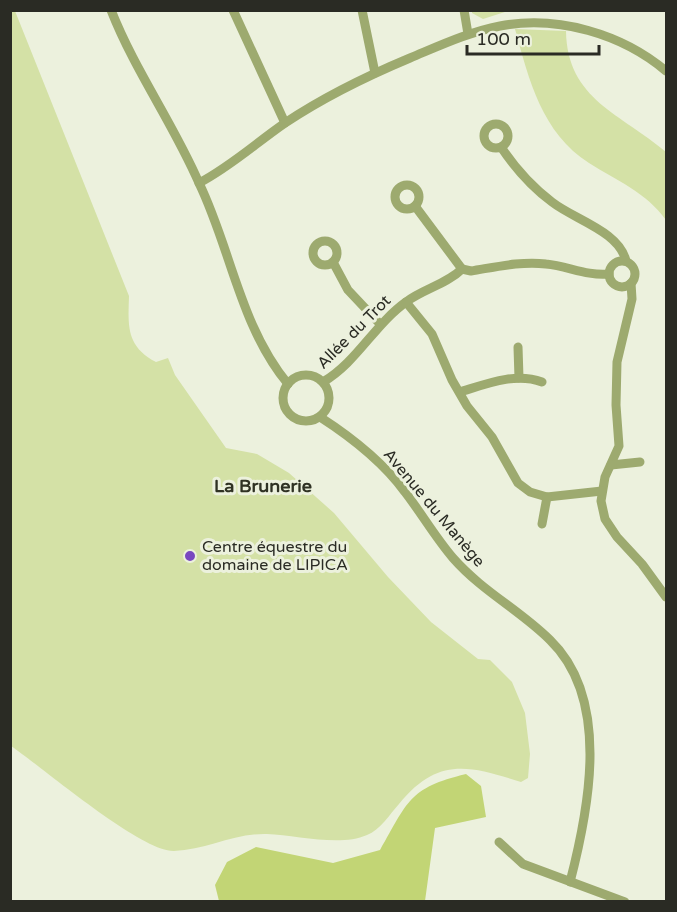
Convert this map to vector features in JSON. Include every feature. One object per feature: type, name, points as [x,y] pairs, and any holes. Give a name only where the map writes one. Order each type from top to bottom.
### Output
[{"type":"street","points":[[111,10],[138,69],[169,122],[199,183],[222,239],[240,296],[260,343],[274,368],[288,384]]},
{"type":"street","points":[[233,10],[285,123]]},
{"type":"street","points":[[362,10],[375,73]]},
{"type":"street","points":[[464,10],[468,34]]},
{"type":"street","points":[[199,183],[215,175],[285,123],[375,73],[468,34],[501,26],[534,22],[575,27],[629,46],[666,71]]},
{"type":"street","points":[[501,147],[521,174],[549,200],[618,243],[626,261],[635,271],[632,299],[617,362],[616,405],[619,446],[602,491],[605,519],[666,597]]},
{"type":"street","points":[[415,206],[462,269]]},
{"type":"street","points":[[626,261],[615,263],[609,274],[615,285],[624,287],[632,283]]},
{"type":"street","points":[[333,262],[348,290],[380,324]]},
{"type":"street","name":"Allée du Trot","points":[[323,382],[336,375],[380,324],[406,302],[462,269],[471,271],[533,263],[557,266],[592,275],[609,274]]},
{"type":"street","points":[[406,302],[432,334],[460,392],[492,437],[518,483],[530,492],[547,497],[602,491]]},
{"type":"street","points":[[518,347],[519,378]]},
{"type":"street","points":[[301,375],[309,375],[323,382],[330,397],[325,412],[320,417],[306,422],[288,413],[282,398],[288,384],[301,375]]},
{"type":"street","points":[[460,392],[519,378],[542,382]]},
{"type":"street","name":"Avenue du Manège","points":[[320,417],[369,453],[405,492],[439,541],[469,575],[494,597],[545,634],[573,669],[586,702],[589,732],[585,810],[570,882]]},
{"type":"street","points":[[611,465],[640,462]]},
{"type":"street","points":[[542,524],[547,497]]},
{"type":"street","points":[[499,842],[523,864],[625,902]]},
{"type":"shaded area","points":[[472,10],[508,11],[483,19],[472,13]]},
{"type":"shaded area","name":"Centre équestre du domaine de LIPICA","points":[[10,11],[15,11],[129,296],[129,326],[134,342],[146,356],[156,362],[168,358],[175,375],[226,448],[257,454],[289,473],[334,513],[388,577],[431,622],[478,659],[490,660],[512,682],[525,713],[530,754],[528,778],[521,782],[470,769],[441,772],[427,778],[413,789],[376,829],[356,838],[331,840],[255,834],[174,851],[159,848],[116,824],[11,746]]},
{"type":"shaded area","points":[[515,29],[566,31],[569,54],[576,74],[586,90],[615,115],[666,152],[666,220],[640,194],[589,163],[560,137],[549,121],[532,86]]},
{"type":"shaded area","points":[[466,774],[481,786],[486,817],[435,828],[425,901],[219,901],[215,885],[227,862],[256,847],[333,863],[380,850],[412,799],[432,785]]},
{"type":"place","name":"Centre équestre du domaine de LIPICA","points":[[190,556]]},
{"type":"district","name":"La Brunerie","points":[[263,486]]}]
